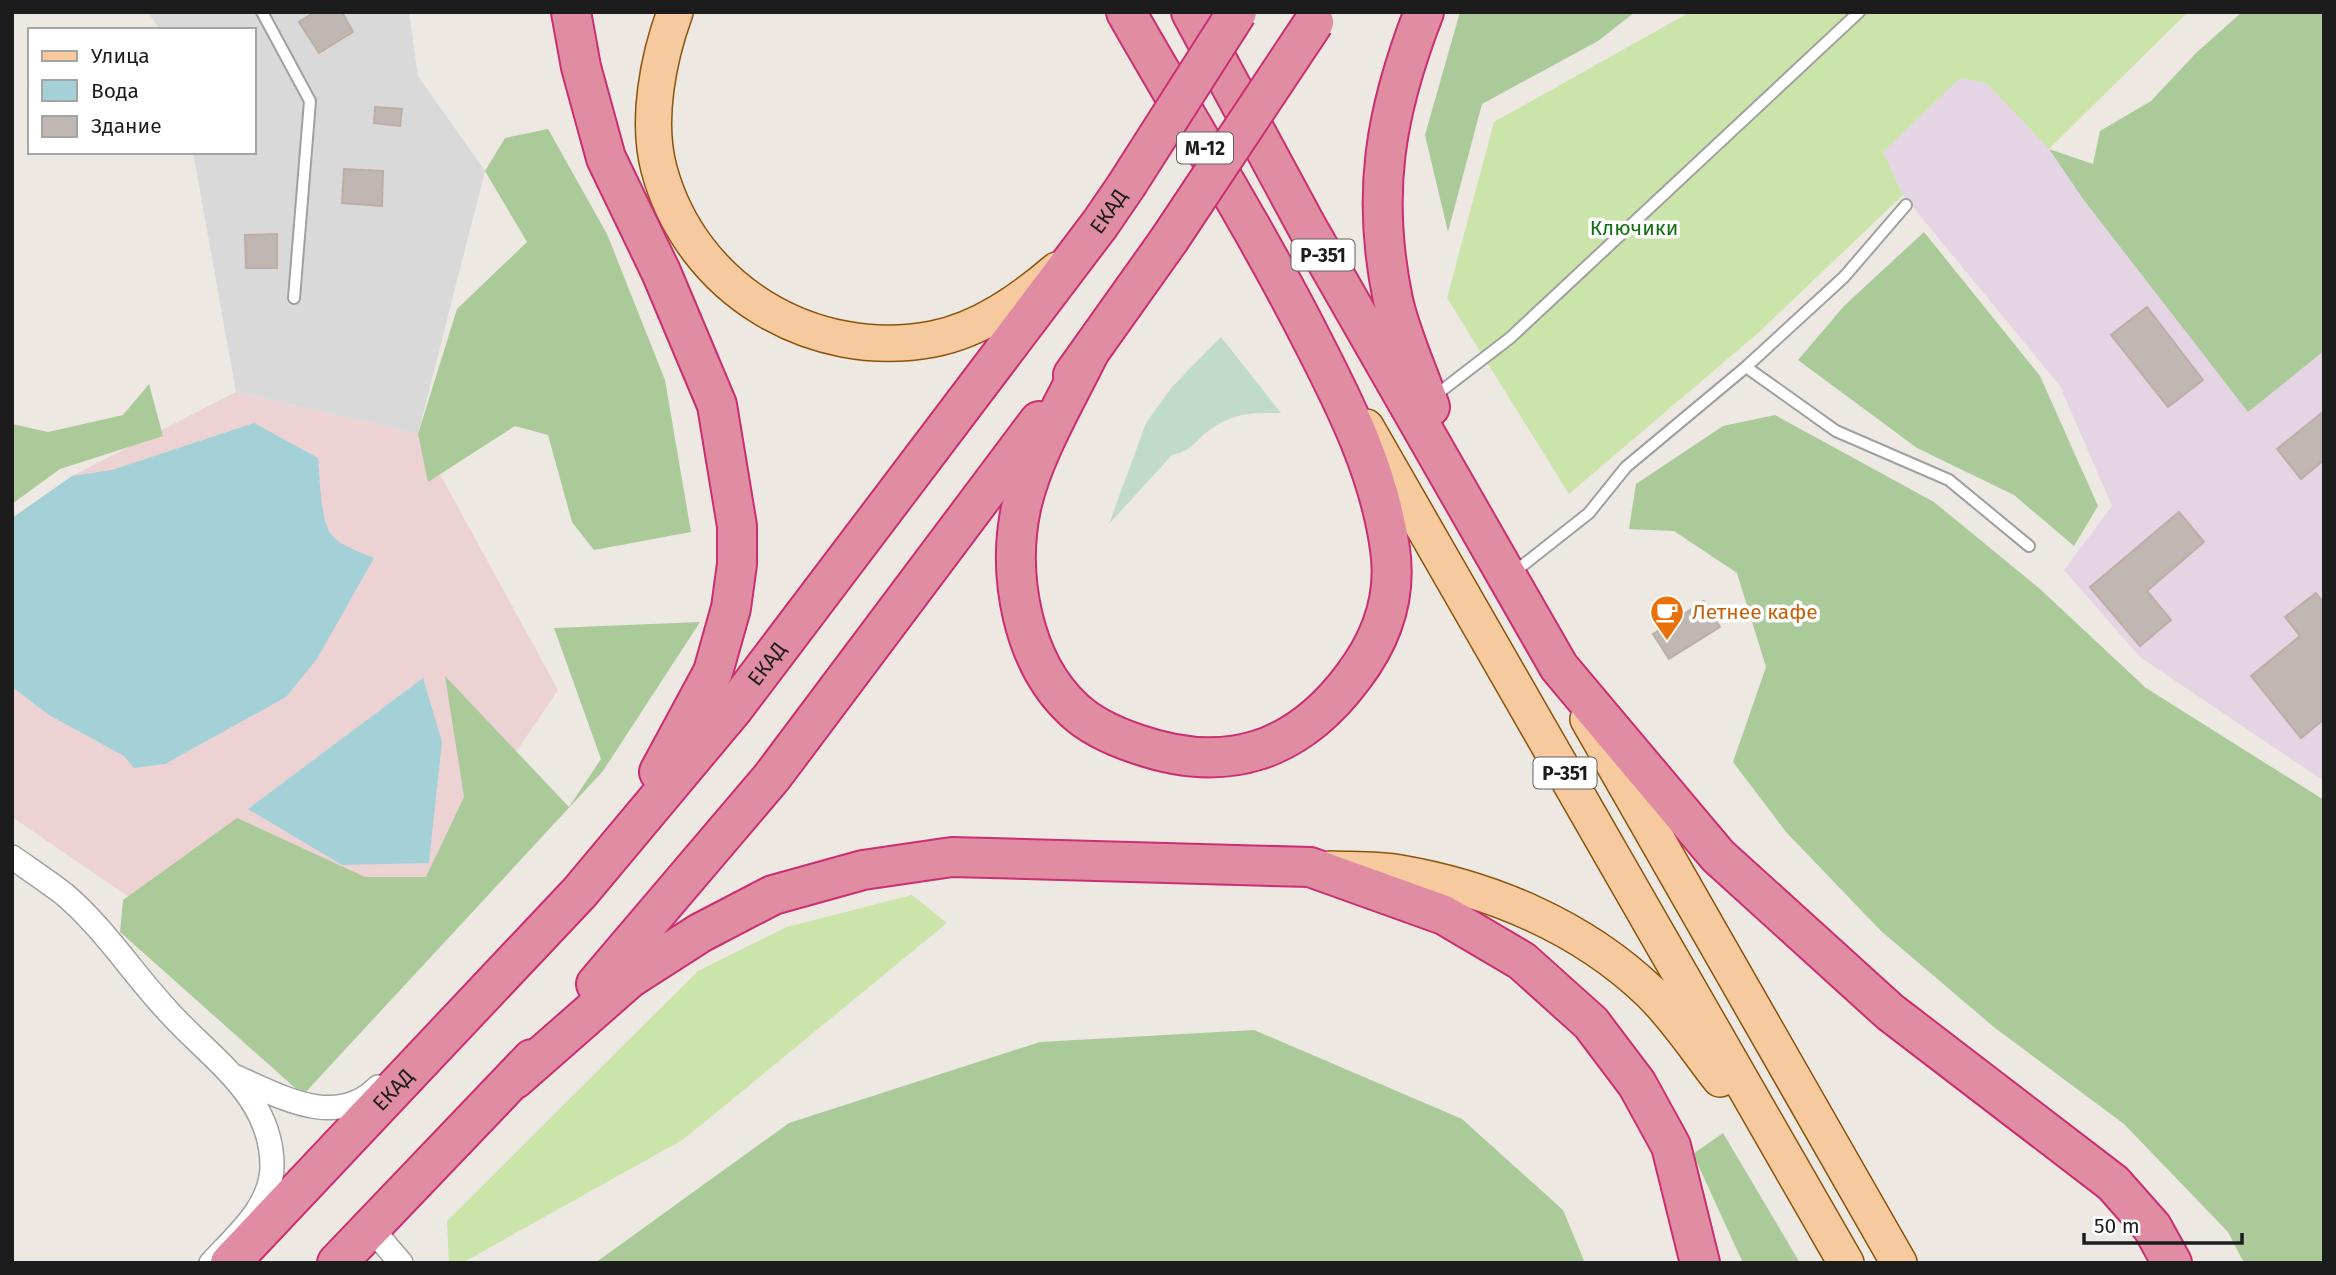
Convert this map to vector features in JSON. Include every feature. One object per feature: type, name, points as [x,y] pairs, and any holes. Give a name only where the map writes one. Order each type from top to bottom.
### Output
[{"type":"highway","points":[[571,12],[581,67],[606,158],[661,272],[717,405],[737,526],[737,564],[731,608],[713,672],[658,775],[580,892]]},
{"type":"highway","name":"Р-351","points":[[1191,12],[1307,227],[1420,405],[1460,495],[1559,667]]},
{"type":"highway","name":"ЕКАД","points":[[230,1263],[494,980],[580,892],[733,709],[1100,225],[1237,12]]},
{"type":"highway","points":[[1420,405],[1394,303],[1382,234],[1384,159],[1396,89],[1424,12]]},
{"type":"highway","points":[[337,1263],[515,1079],[772,777],[942,555],[1087,355],[1169,240],[1317,17]]},
{"type":"highway","name":"М-12","points":[[1129,19],[1284,285]]},
{"type":"highway","points":[[1087,355],[1046,439],[1021,507],[1017,592],[1030,638],[1047,677],[1074,711],[1114,736],[1168,755],[1200,760],[1236,756],[1280,742],[1329,709],[1369,655],[1392,599],[1390,550],[1375,481],[1347,408],[1284,285]]},
{"type":"highway","points":[[1559,667],[1718,856],[1889,1012],[2094,1167],[2134,1205],[2158,1236],[2172,1263]]},
{"type":"highway","points":[[515,1079],[630,978],[700,933],[773,895],[863,870],[952,858],[1310,867],[1444,915],[1527,965],[1591,1023],[1637,1084],[1671,1146],[1700,1263]]},
{"type":"main road","points":[[675,12],[660,64],[656,95],[654,132],[658,167],[680,222],[705,258],[740,293],[774,315],[824,335],[869,343],[887,344],[934,339],[995,316],[1037,287],[1071,258],[1100,225]]},
{"type":"main road","name":"Р-351","points":[[1284,285],[1846,1263]]},
{"type":"main road","name":"Р-351","points":[[1559,667],[1899,1263]]},
{"type":"main road","points":[[1310,867],[1398,873],[1433,881],[1484,894],[1566,928],[1651,993],[1787,1162]]},
{"type":"street","points":[[12,856],[65,895],[103,934],[167,1010],[236,1077],[268,1131],[272,1168],[263,1205],[211,1263]]},
{"type":"street","points":[[236,1077],[283,1098],[318,1108],[344,1108],[368,1097],[430,1035],[494,980]]},
{"type":"street","points":[[384,1215],[401,1263]]},
{"type":"lane","points":[[262,12],[310,101],[294,298]]},
{"type":"lane","points":[[1420,405],[1510,338],[1859,12]]},
{"type":"lane","points":[[1508,577],[1589,513],[1626,467],[1746,368],[1844,277],[1906,205]]},
{"type":"lane","points":[[1746,368],[1836,431],[1949,480],[2029,545]]},
{"type":"shaded area","points":[[148,12],[409,12],[418,76],[485,171],[418,434],[236,392],[193,154],[256,154],[256,28],[159,28]]},
{"type":"shaded area","points":[[1960,77],[1986,83],[2049,149],[2083,199],[2248,411],[2324,351],[2324,781],[2140,657],[2064,570],[2112,506],[2060,386],[1903,195],[1883,152]]},
{"type":"shaded area","points":[[236,392],[418,434],[558,690],[326,1032],[12,817],[12,530],[72,476]]},
{"type":"green space","points":[[1460,12],[1635,12],[1598,41],[1482,104],[1448,232],[1425,135]]},
{"type":"green space","name":"Ключики","points":[[1690,12],[2188,12],[2049,149],[1986,83],[1960,78],[1883,152],[1903,195],[1758,333],[1569,494],[1447,298],[1494,122]]},
{"type":"green space","points":[[2242,12],[2324,12],[2324,351],[2248,412],[2083,199],[2049,149],[2093,164],[2100,131],[2151,101],[2196,53]]},
{"type":"green space","points":[[548,129],[607,234],[665,380],[691,532],[594,550],[572,522],[548,435],[515,426],[428,482],[418,434],[457,309],[527,242],[485,171],[505,138]]},
{"type":"green space","points":[[1924,232],[2040,376],[2098,506],[2074,546],[2014,495],[1917,448],[1798,360],[1844,306]]},
{"type":"green space","points":[[1221,337],[1281,413],[1240,415],[1211,429],[1186,450],[1172,455],[1109,524],[1146,423],[1172,387]]},
{"type":"green space","points":[[149,384],[163,436],[60,469],[12,504],[12,424],[48,432],[123,415]]},
{"type":"green space","points":[[1775,415],[1934,502],[2040,589],[2146,688],[2324,800],[2324,1263],[2244,1263],[2228,1232],[2124,1124],[1995,1028],[1881,931],[1786,832],[1733,762],[1766,667],[1737,573],[1674,531],[1629,529],[1636,484],[1723,426]]},
{"type":"green space","points":[[700,622],[603,771],[303,1095],[120,932],[123,900],[237,818],[365,877],[426,877],[464,797],[445,676],[569,807],[601,759],[554,628]]},
{"type":"green space","points":[[912,895],[947,923],[684,1139],[462,1263],[449,1263],[447,1221],[698,971],[787,927]]},
{"type":"green space","points":[[1254,1030],[1462,1119],[1563,1210],[1585,1263],[595,1263],[789,1123],[1040,1042]]},
{"type":"green space","points":[[1723,1133],[1800,1263],[1743,1263],[1693,1154]]},
{"type":"water","points":[[254,423],[318,458],[327,527],[335,538],[345,545],[374,558],[317,659],[286,697],[165,764],[134,768],[124,756],[49,715],[12,687],[12,518],[72,476],[112,470]]},
{"type":"water","points":[[423,678],[442,742],[429,863],[342,865],[248,809]]},
{"type":"building","points":[[315,12],[342,12],[353,32],[319,53],[299,22]]},
{"type":"building","points":[[375,107],[402,109],[400,126],[374,123]]},
{"type":"building","points":[[344,169],[383,171],[382,206],[342,203]]},
{"type":"building","points":[[277,234],[277,268],[246,268],[245,235]]},
{"type":"building","points":[[2147,307],[2203,380],[2168,407],[2111,335]]},
{"type":"building","points":[[2324,411],[2324,460],[2301,479],[2277,449]]},
{"type":"building","points":[[2179,512],[2204,542],[2147,591],[2171,620],[2140,646],[2090,587]]},
{"type":"building","points":[[2316,593],[2324,603],[2324,719],[2301,738],[2251,676],[2300,636],[2285,617]]},
{"type":"building","points":[[1704,601],[1720,627],[1669,659],[1653,634]]},
{"type":"place","name":"Летнее кафе","points":[[1667,642]]}]
